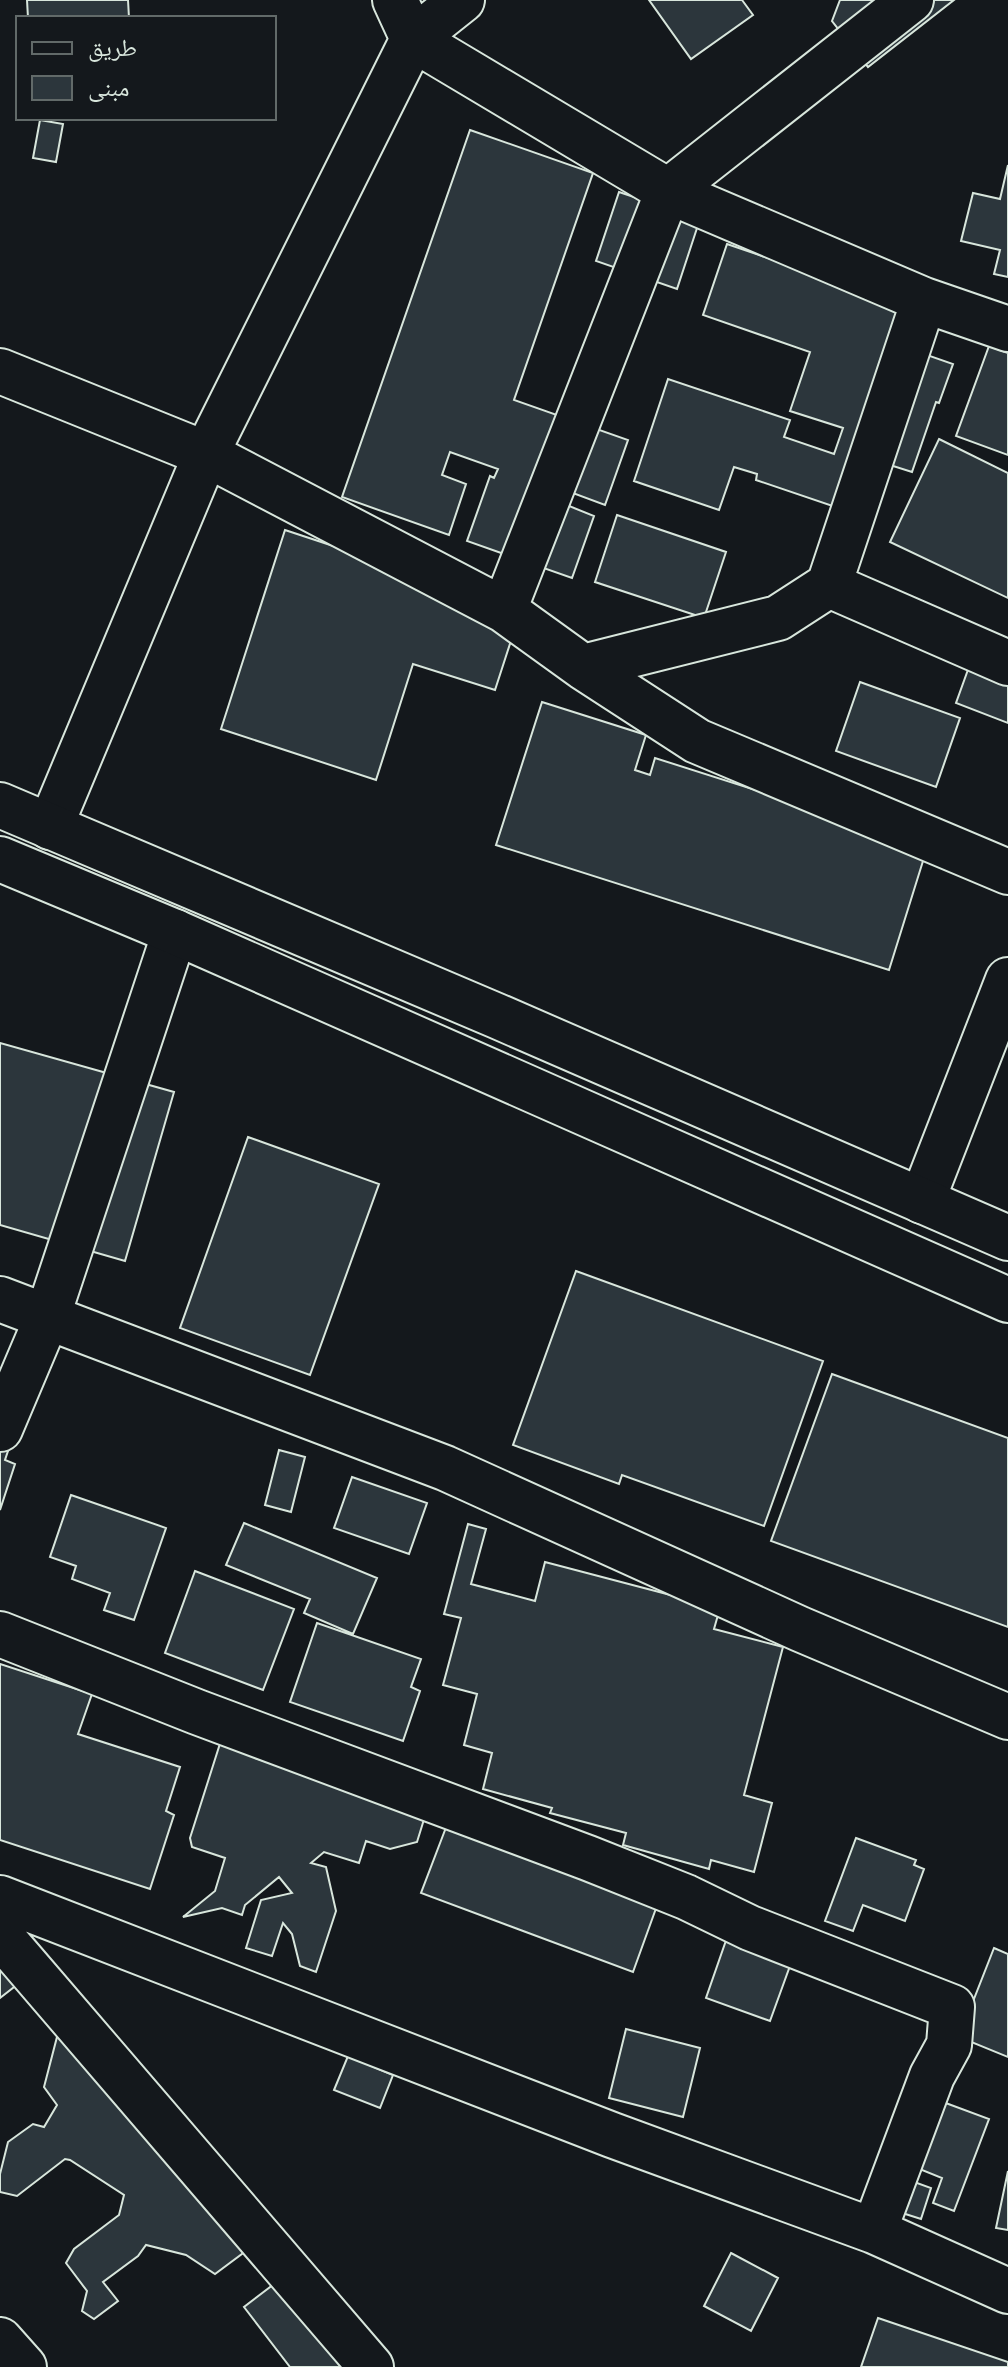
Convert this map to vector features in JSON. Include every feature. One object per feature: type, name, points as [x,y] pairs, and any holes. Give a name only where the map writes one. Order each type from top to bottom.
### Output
[{"type":"main road","points":[[395,0],[413,39],[668,191],[924,300],[1008,329]]},
{"type":"main road","points":[[50,827],[206,454],[413,39],[462,0]]},
{"type":"main road","points":[[504,610],[668,191],[911,0]]},
{"type":"main road","points":[[583,667],[778,618],[829,585],[924,300]]},
{"type":"main road","points":[[0,371],[206,454],[504,610],[583,667],[697,741],[1008,872]]},
{"type":"main road","points":[[829,585],[1008,663]]},
{"type":"main road","points":[[0,805],[1008,1238]]},
{"type":"main road","points":[[0,859],[175,932],[1008,1300]]},
{"type":"main road","points":[[0,1429],[47,1318],[175,932]]},
{"type":"main road","points":[[922,1201],[1008,980]]},
{"type":"main road","points":[[0,1299],[445,1468],[800,1629],[1008,1717]]},
{"type":"main road","points":[[0,1634],[197,1712],[588,1858],[686,1897],[750,1928],[952,2007],[949,2045],[932,2076],[874,2231]]},
{"type":"main road","points":[[0,1898],[612,2135],[874,2231],[1008,2291]]},
{"type":"main road","points":[[0,1935],[371,2367]]},
{"type":"main road","points":[[0,2340],[24,2367]]},
{"type":"building","points":[[27,0],[128,0],[129,16],[28,16]]},
{"type":"building","points":[[649,0],[742,0],[753,15],[691,59]]},
{"type":"building","points":[[840,0],[954,0],[868,67],[832,21]]},
{"type":"building","points":[[40,120],[63,124],[56,162],[33,158]]},
{"type":"building","points":[[470,130],[593,173],[514,400],[628,440],[605,505],[573,493],[569,506],[594,516],[572,578],[467,541],[490,476],[494,478],[498,469],[450,452],[442,475],[466,484],[449,535],[342,497]]},
{"type":"building","points":[[1008,165],[1008,277],[994,274],[1000,250],[961,241],[973,193],[1000,199]]},
{"type":"building","points":[[619,192],[700,219],[677,289],[596,261]]},
{"type":"building","points":[[727,244],[935,315],[921,353],[953,364],[939,403],[936,402],[912,472],[890,465],[871,519],[756,480],[757,474],[734,467],[719,510],[634,481],[668,379],[790,420],[784,437],[834,454],[843,428],[790,411],[810,352],[703,315]]},
{"type":"building","points":[[989,346],[1008,353],[1008,455],[956,436]]},
{"type":"building","points":[[939,439],[1008,473],[1008,598],[890,542]]},
{"type":"building","points":[[617,515],[726,552],[704,618],[595,582]]},
{"type":"building","points":[[285,530],[436,580],[520,613],[495,690],[413,664],[376,780],[221,729]]},
{"type":"building","points":[[978,642],[1008,653],[1008,723],[956,703]]},
{"type":"building","points":[[860,682],[960,718],[936,787],[836,751]]},
{"type":"building","points":[[542,702],[646,735],[635,770],[650,775],[655,758],[928,845],[889,970],[496,845]]},
{"type":"building","points":[[0,1043],[174,1092],[125,1261],[0,1225]]},
{"type":"building","points":[[248,1137],[379,1184],[310,1375],[180,1328]]},
{"type":"building","points":[[576,1271],[823,1361],[764,1526],[622,1475],[619,1484],[513,1445]]},
{"type":"building","points":[[832,1374],[1008,1438],[1008,1627],[771,1541]]},
{"type":"building","points":[[0,1421],[16,1427],[5,1460],[15,1464],[0,1510]]},
{"type":"building","points":[[279,1450],[305,1457],[291,1512],[265,1505]]},
{"type":"building","points":[[352,1477],[427,1503],[409,1554],[334,1528]]},
{"type":"building","points":[[71,1495],[166,1528],[134,1620],[104,1610],[110,1593],[72,1579],[76,1566],[50,1557]]},
{"type":"building","points":[[244,1523],[377,1578],[353,1634],[304,1613],[310,1599],[226,1565]]},
{"type":"building","points":[[468,1524],[486,1529],[471,1584],[535,1601],[545,1562],[720,1608],[714,1629],[783,1647],[744,1795],[772,1803],[754,1872],[711,1860],[709,1869],[623,1845],[626,1833],[550,1813],[552,1808],[483,1789],[492,1753],[464,1745],[477,1694],[443,1685],[461,1618],[444,1614]]},
{"type":"building","points":[[195,1571],[294,1609],[263,1690],[165,1653]]},
{"type":"building","points":[[317,1623],[421,1659],[411,1687],[420,1691],[403,1741],[290,1702]]},
{"type":"building","points":[[0,1664],[92,1694],[78,1734],[180,1767],[166,1811],[174,1815],[150,1889],[0,1840]]},
{"type":"building","points":[[224,1731],[251,1740],[255,1758],[320,1779],[430,1800],[417,1842],[390,1849],[366,1841],[359,1863],[324,1852],[311,1863],[326,1867],[336,1911],[316,1972],[300,1966],[292,1934],[283,1923],[272,1956],[246,1948],[261,1900],[292,1893],[279,1877],[245,1905],[242,1915],[222,1908],[183,1917],[215,1891],[225,1858],[192,1847],[190,1838]]},
{"type":"building","points":[[450,1817],[659,1900],[633,1972],[421,1893]]},
{"type":"building","points":[[856,1838],[916,1860],[914,1865],[924,1869],[905,1921],[863,1905],[853,1931],[825,1921]]},
{"type":"building","points":[[730,1929],[795,1952],[770,2021],[706,1998]]},
{"type":"building","points":[[0,1931],[32,1973],[0,1998]]},
{"type":"building","points":[[994,1948],[1008,1954],[1008,2057],[959,2037]]},
{"type":"building","points":[[65,2024],[270,2233],[215,2274],[186,2255],[146,2245],[138,2256],[103,2282],[118,2301],[94,2319],[82,2311],[87,2291],[66,2263],[74,2249],[119,2215],[124,2195],[65,2159],[17,2196],[0,2192],[0,2174],[8,2142],[33,2124],[44,2127],[57,2105],[44,2087],[57,2037]]},
{"type":"building","points":[[626,2029],[700,2048],[683,2117],[609,2098]]},
{"type":"building","points":[[348,2056],[393,2075],[380,2108],[334,2090]]},
{"type":"building","points":[[943,2102],[989,2119],[954,2211],[933,2203],[942,2178],[917,2168]]},
{"type":"building","points":[[1008,2171],[1008,2230],[996,2228]]},
{"type":"building","points":[[906,2179],[931,2188],[921,2219],[896,2211]]},
{"type":"building","points":[[731,2253],[778,2278],[751,2331],[704,2306]]},
{"type":"building","points":[[291,2271],[348,2367],[290,2367],[244,2307]]},
{"type":"building","points":[[878,2318],[1008,2362],[1008,2367],[861,2367]]}]
